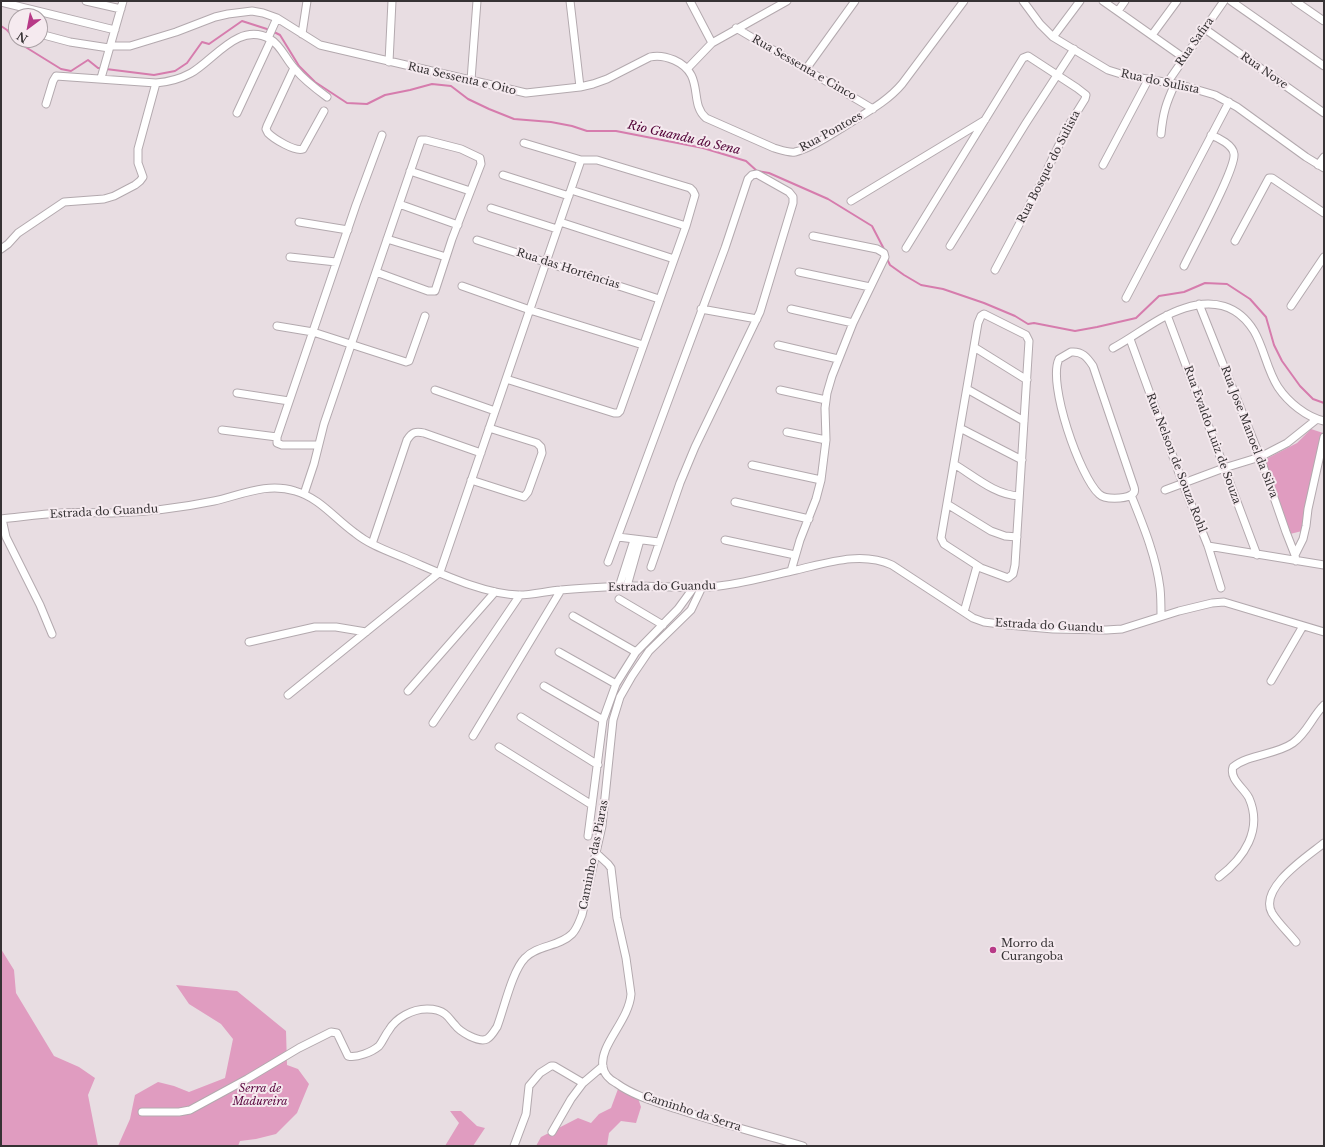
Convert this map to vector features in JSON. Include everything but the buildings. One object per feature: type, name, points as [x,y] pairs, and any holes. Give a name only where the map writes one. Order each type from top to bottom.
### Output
[{"type":"street","points":[[86,1],[121,9]]},
{"type":"street","points":[[101,76],[123,1]]},
{"type":"street","points":[[302,34],[307,1]]},
{"type":"street","points":[[389,62],[392,1]]},
{"type":"street","points":[[471,80],[477,1]]},
{"type":"street","points":[[570,1],[580,87]]},
{"type":"street","points":[[690,1],[712,42]]},
{"type":"street","points":[[688,69],[712,42],[787,1]]},
{"type":"street","points":[[806,69],[855,1]]},
{"type":"street","name":"Rua Pontoes","points":[[688,69],[692,75],[698,106],[704,116],[782,151],[793,152],[808,147],[873,109],[892,96],[964,1]]},
{"type":"street","name":"Rua do Sulista","points":[[1023,1],[1040,24],[1053,37],[1108,70],[1124,75],[1175,84],[1215,95],[1229,102],[1321,167]]},
{"type":"street","points":[[1053,37],[1080,1]]},
{"type":"street","points":[[1104,1],[1184,58]]},
{"type":"street","points":[[1118,11],[1125,1]]},
{"type":"street","points":[[1152,35],[1178,1]]},
{"type":"street","name":"Rua Safira","points":[[1167,83],[1224,1]]},
{"type":"street","points":[[1231,1],[1324,66]]},
{"type":"street","points":[[1296,1],[1324,21]]},
{"type":"street","points":[[1,2],[115,30]]},
{"type":"street","name":"Rua Sessenta e Oito","points":[[110,47],[130,46],[176,32],[215,17],[252,11],[263,13],[320,45],[526,93],[580,87],[607,79],[654,56],[672,59],[688,69]]},
{"type":"street","points":[[237,114],[276,20]]},
{"type":"street","name":"Rua Sessenta e Cinco","points":[[736,28],[873,109]]},
{"type":"street","name":"Rua Nove","points":[[1205,29],[1324,113]]},
{"type":"street","points":[[46,104],[56,76],[101,76],[156,83],[169,81],[192,73],[233,40],[255,34],[270,37],[294,68],[327,97]]},
{"type":"street","points":[[48,36],[70,42],[110,47]]},
{"type":"street","points":[[950,246],[1074,49]]},
{"type":"street","name":"Rua Bosque do Sulista","points":[[986,120],[1025,56],[1031,57],[1086,95],[1069,124],[1040,185],[995,270]]},
{"type":"street","points":[[294,68],[266,126],[268,133],[293,148],[300,151],[303,150],[324,111]]},
{"type":"street","points":[[1103,165],[1148,80]]},
{"type":"street","points":[[1,249],[18,233],[64,202],[74,200],[98,200],[114,196],[139,183],[143,177],[138,163],[138,149],[156,83]]},
{"type":"street","points":[[1161,134],[1163,112],[1175,84]]},
{"type":"street","points":[[1126,298],[1229,102]]},
{"type":"street","points":[[852,201],[986,120]]},
{"type":"street","points":[[906,248],[986,120]]},
{"type":"street","points":[[318,445],[282,446],[277,443],[277,437],[336,262],[382,135]]},
{"type":"street","points":[[1184,266],[1221,189],[1234,156],[1234,152],[1228,145],[1211,135]]},
{"type":"street","points":[[304,494],[314,464],[324,424],[350,345],[421,140],[424,139],[461,149],[476,155],[481,159],[481,164],[446,257],[437,288],[433,292],[428,291],[376,272]]},
{"type":"street","points":[[506,378],[618,413],[622,409],[659,299],[686,226],[695,195],[693,190],[690,188],[597,160],[581,160],[524,143]]},
{"type":"street","points":[[1321,167],[1324,157]]},
{"type":"street","points":[[288,695],[440,572],[581,160]]},
{"type":"street","points":[[410,171],[470,192]]},
{"type":"street","points":[[608,562],[725,248],[748,179],[752,175],[757,174],[788,192],[794,200],[767,292],[757,319],[695,447],[680,484],[651,567]]},
{"type":"street","points":[[503,175],[686,226]]},
{"type":"street","points":[[1235,241],[1268,178],[1272,178],[1324,213]]},
{"type":"street","points":[[399,204],[458,225]]},
{"type":"street","points":[[491,208],[557,229]]},
{"type":"street","points":[[299,222],[348,230]]},
{"type":"street","points":[[560,222],[674,259]]},
{"type":"street","points":[[791,571],[795,555],[816,499],[821,480],[826,440],[826,400],[832,376],[853,323],[885,257],[884,253],[877,249],[813,236]]},
{"type":"street","points":[[387,238],[446,257]]},
{"type":"street","name":"Rua das Hortências","points":[[477,240],[659,299]]},
{"type":"street","points":[[290,257],[336,262]]},
{"type":"street","points":[[1291,306],[1324,257]]},
{"type":"street","points":[[799,272],[870,287]]},
{"type":"street","points":[[462,286],[530,310],[643,345]]},
{"type":"street","points":[[1113,348],[1167,315],[1185,308],[1199,304],[1214,303],[1228,307],[1239,313],[1254,332],[1278,387],[1287,399],[1302,411],[1320,420],[1287,443],[1260,457],[1224,468],[1165,490]]},
{"type":"street","name":"Rua Jose Manoel da Silva","points":[[1199,304],[1260,457],[1296,558]]},
{"type":"street","points":[[701,309],[757,319]]},
{"type":"street","points":[[791,309],[853,323]]},
{"type":"street","points":[[984,314],[1026,335],[1029,340],[1015,565],[1013,574],[1008,578],[977,566],[944,544],[942,540],[974,347],[980,316],[984,314]]},
{"type":"street","name":"Rua Evaldo Luiz de Souza","points":[[1167,315],[1257,555]]},
{"type":"street","points":[[277,326],[313,332],[407,362],[425,316]]},
{"type":"street","name":"Rua Nelson de Souza Rohl","points":[[1130,339],[1183,484],[1208,546],[1221,588]]},
{"type":"street","points":[[778,345],[838,359]]},
{"type":"street","points":[[974,347],[1027,380]]},
{"type":"street","points":[[1071,352],[1078,352],[1085,355],[1093,366],[1135,490],[1131,495],[1110,498],[1103,498],[1099,495],[1091,484],[1075,450],[1063,416],[1056,371],[1059,360],[1071,352]]},
{"type":"street","points":[[435,390],[495,411]]},
{"type":"street","points":[[780,390],[826,400]]},
{"type":"street","points":[[966,390],[1024,421]]},
{"type":"street","points":[[237,393],[289,401]]},
{"type":"street","points":[[472,480],[521,496],[526,496],[542,453],[541,447],[537,443],[489,428]]},
{"type":"street","points":[[960,428],[1022,460]]},
{"type":"street","points":[[222,430],[277,437]]},
{"type":"street","points":[[372,544],[407,440],[412,434],[417,432],[424,433],[481,453]]},
{"type":"street","points":[[787,432],[826,440]]},
{"type":"street","points":[[1296,558],[1303,539],[1324,437]]},
{"type":"street","points":[[954,464],[997,491],[1004,494],[1019,496]]},
{"type":"street","points":[[752,465],[821,480]]},
{"type":"street","name":"Estrada do Guandu","points":[[1,519],[62,513],[110,513],[155,510],[216,501],[250,491],[269,488],[293,490],[304,494],[324,506],[356,534],[372,544],[462,581],[495,592],[520,595],[561,590],[623,586],[698,587],[740,583],[791,571],[855,559],[880,560],[896,567],[964,612],[989,623],[1053,629],[1122,629],[1161,616],[1212,603],[1224,602],[1324,632]]},
{"type":"street","points":[[1131,495],[1149,541],[1156,564],[1160,588],[1161,616]]},
{"type":"street","points":[[735,502],[809,519]]},
{"type":"street","points":[[947,504],[991,531],[1006,536],[1017,537]]},
{"type":"street","points":[[1,519],[6,537],[40,605],[52,634]]},
{"type":"street","points":[[618,537],[659,542]]},
{"type":"street","points":[[623,586],[637,540]]},
{"type":"street","points":[[725,540],[795,555]]},
{"type":"street","points":[[1208,546],[1257,555],[1296,558],[1324,566]]},
{"type":"street","points":[[964,612],[977,566]]},
{"type":"street","points":[[588,836],[603,720],[616,684],[636,652],[698,587]]},
{"type":"street","name":"Caminho das Piaras","points":[[142,1112],[179,1112],[190,1110],[247,1079],[299,1048],[331,1032],[337,1033],[348,1056],[364,1054],[378,1046],[395,1022],[405,1014],[426,1009],[437,1010],[444,1013],[460,1030],[471,1037],[480,1040],[486,1039],[493,1033],[497,1027],[515,974],[522,962],[535,950],[566,939],[577,927],[582,916],[602,826],[613,720],[620,697],[649,651],[691,610],[695,603],[698,587]]},
{"type":"street","points":[[473,736],[561,590]]},
{"type":"street","points":[[408,691],[495,592]]},
{"type":"street","points":[[433,723],[520,595]]},
{"type":"street","points":[[619,599],[663,625]]},
{"type":"street","points":[[573,616],[636,652]]},
{"type":"street","points":[[1271,681],[1303,626]]},
{"type":"street","points":[[249,642],[315,627],[336,627],[366,632]]},
{"type":"street","points":[[559,652],[616,684]]},
{"type":"street","points":[[544,686],[603,720]]},
{"type":"street","points":[[1219,877],[1231,868],[1240,857],[1247,845],[1253,829],[1254,816],[1248,797],[1236,782],[1232,767],[1265,754],[1280,750],[1292,744],[1303,734],[1324,705]]},
{"type":"street","points":[[521,717],[598,765]]},
{"type":"street","points":[[499,747],[592,805]]},
{"type":"street","points":[[1296,942],[1271,912],[1269,901],[1273,889],[1279,882],[1295,866],[1324,843]]},
{"type":"street","points":[[552,1132],[571,1099],[583,1083],[603,1066],[605,1049],[624,1019],[631,1000],[626,958],[618,918],[611,868],[595,852]]},
{"type":"street","points":[[514,1146],[526,1114],[530,1086],[540,1073],[551,1066],[554,1066],[583,1083]]},
{"type":"street","name":"Caminho da Serra","points":[[603,1066],[609,1078],[615,1083],[648,1100],[803,1146]]},
{"type":"green space","points":[[1311,429],[1323,433],[1302,531],[1290,534],[1264,460],[1297,443]]},
{"type":"green space","points":[[1,949],[14,970],[16,993],[54,1056],[79,1067],[95,1078],[88,1095],[98,1146],[1,1146]]},
{"type":"green space","name":"Serra de Madureira","points":[[176,985],[237,991],[286,1031],[287,1065],[298,1069],[309,1084],[297,1113],[276,1134],[240,1141],[238,1146],[118,1146],[130,1119],[135,1095],[158,1082],[189,1092],[225,1078],[233,1039],[221,1024],[189,1004]]},
{"type":"green space","points":[[618,1089],[638,1098],[641,1107],[636,1123],[621,1121],[609,1133],[607,1146],[536,1146],[541,1137],[578,1118],[591,1123],[599,1114],[611,1108]]},
{"type":"green space","points":[[450,1111],[461,1111],[477,1126],[485,1128],[473,1146],[445,1146],[459,1123]]},
{"type":"waterway","name":"Rio Guandu do Sena","points":[[106,69],[154,75],[175,71],[187,63],[202,42],[209,44],[242,21],[270,30]]},
{"type":"waterway","name":"Rio Guandu do Sena","points":[[1,26],[7,30],[19,43],[61,69],[71,71],[88,60],[98,68],[102,68]]},
{"type":"waterway","name":"Rio Guandu do Sena","points":[[274,32],[280,35],[299,66],[315,82],[347,103],[367,104],[385,95],[432,84],[451,86],[468,99],[514,119],[551,122],[572,126],[587,131],[616,131],[703,148],[746,161],[757,171],[769,173],[828,199],[872,226],[885,251]]},
{"type":"waterway","name":"Rio Guandu do Sena","points":[[887,259],[890,265],[921,285],[943,289],[984,303],[1015,316],[1028,324],[1034,323],[1075,331],[1136,318],[1159,296],[1184,292],[1205,283],[1227,284],[1250,299],[1266,317],[1274,345],[1282,361],[1300,386],[1313,399],[1324,403]]},
{"type":"place","name":"Morro da Curangoba","points":[[993,950]]}]
